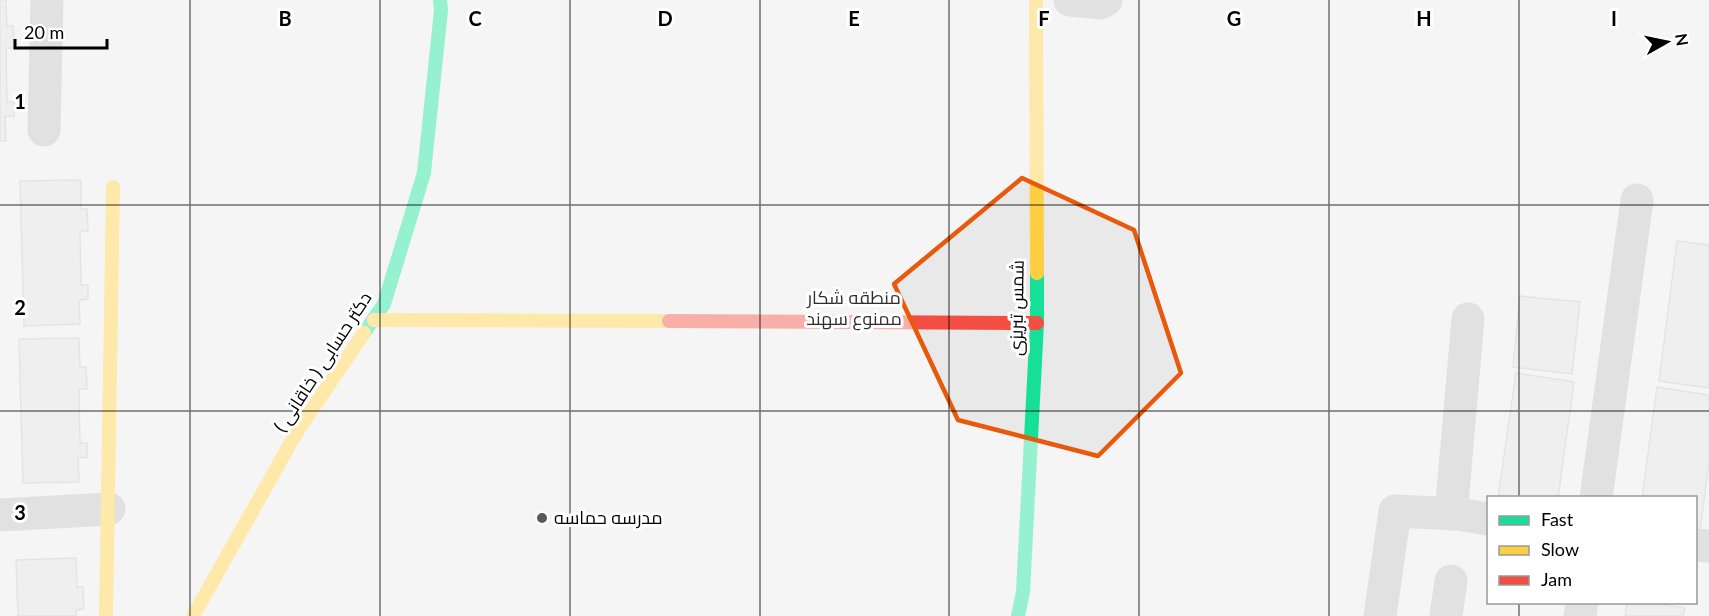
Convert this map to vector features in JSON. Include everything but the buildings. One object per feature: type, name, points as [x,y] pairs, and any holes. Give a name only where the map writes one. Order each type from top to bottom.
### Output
[{"type":"street","points":[[44,130],[47,0]]},
{"type":"street","name":"دکتر حسابی ( خاقانی )","points":[[193,616],[298,430],[384,304],[424,174],[441,10],[440,0]]},
{"type":"street","name":"شمس تبریزی","points":[[1018,616],[1023,592],[1036,323],[1036,0]]},
{"type":"street","points":[[1070,0],[1100,3],[1106,0]]},
{"type":"street","points":[[106,616],[113,187]]},
{"type":"street","points":[[1596,496],[1637,200]]},
{"type":"street","points":[[1451,514],[1468,319]]},
{"type":"street","points":[[374,320],[1036,323]]},
{"type":"street","points":[[0,514],[109,509]]},
{"type":"street","points":[[1380,616],[1395,511],[1487,519]]},
{"type":"street","points":[[1451,581],[1451,616]]},
{"type":"highlighted area","points":[[1022,178],[1134,230],[1181,373],[1098,456],[958,420],[894,284]]},
{"type":"green space","name":"منطقه شکار ممنوع سهند","points":[[0,0],[1709,0],[1709,616],[0,616]]},
{"type":"traffic: fast","points":[[364,333],[384,304],[424,173],[441,10],[440,0]]},
{"type":"traffic: fast","points":[[1018,616],[1023,592],[1037,323],[1037,273]]},
{"type":"traffic: slow","points":[[1036,0],[1037,273]]},
{"type":"traffic: slow","points":[[106,616],[113,187]]},
{"type":"traffic: slow","points":[[374,320],[669,321]]},
{"type":"traffic: slow","points":[[193,616],[298,430],[364,333]]},
{"type":"traffic: jam","points":[[669,321],[1037,323]]},
{"type":"place","name":"مدرسه حماسه","points":[[542,518]]}]
